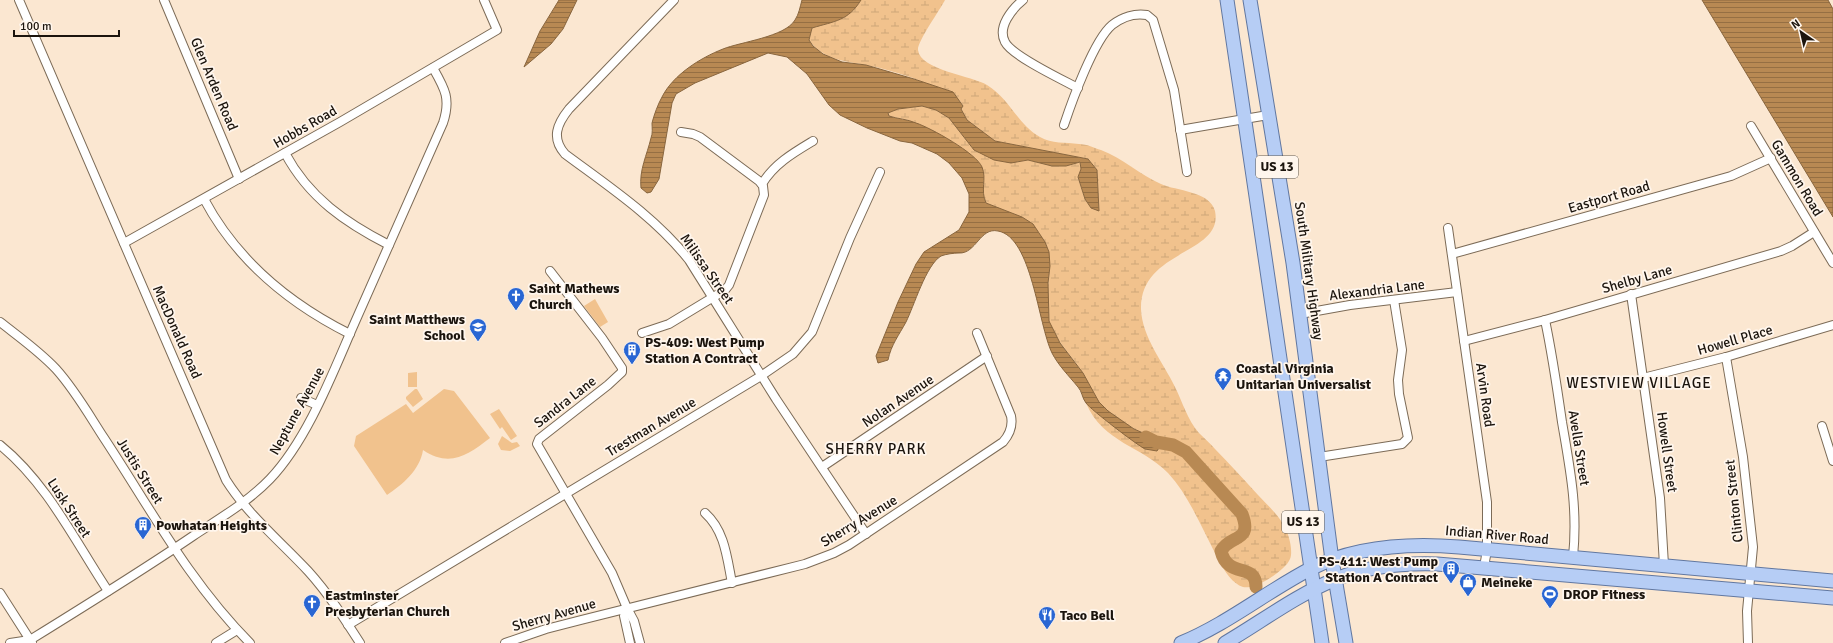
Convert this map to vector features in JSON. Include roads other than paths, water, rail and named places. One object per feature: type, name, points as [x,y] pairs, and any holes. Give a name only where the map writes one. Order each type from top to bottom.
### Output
[{"type":"main road","name":"US 13","points":[[1227,0],[1322,643]]},
{"type":"main road","name":"South Military Highway","points":[[1250,0],[1300,314],[1332,560],[1346,643]]},
{"type":"main road","name":"Indian River Road","points":[[1181,643],[1212,628],[1310,569],[1332,560],[1368,551],[1407,546],[1436,545],[1833,581]]},
{"type":"main road","points":[[1225,643],[1314,589],[1335,579],[1371,568],[1400,565],[1436,564],[1833,598]]},
{"type":"street","name":"MacDonald Road","points":[[19,0],[223,473],[242,503],[308,572],[348,624],[360,643]]},
{"type":"street","name":"Glen Arden Road","points":[[164,0],[240,179]]},
{"type":"street","name":"Hobbs Road","points":[[124,243],[240,179],[497,30],[484,0]]},
{"type":"street","name":"Milissa Street","points":[[674,0],[562,118],[557,131],[558,143],[565,154],[609,186],[665,233],[689,260],[761,376],[866,534]]},
{"type":"street","points":[[1023,0],[1010,14],[1002,31],[1008,47],[1052,75],[1078,88]]},
{"type":"street","points":[[1064,125],[1078,88],[1105,33],[1111,25],[1124,17],[1133,15],[1147,15],[1153,20],[1174,90],[1187,172]]},
{"type":"street","name":"Neptune Avenue","points":[[10,643],[31,642],[174,549],[242,503],[271,478],[283,464],[294,448],[317,405],[350,334],[447,111],[447,96],[433,68]]},
{"type":"street","points":[[1180,130],[1268,115]]},
{"type":"street","name":"Gammon Road","points":[[1751,126],[1833,263]]},
{"type":"street","points":[[681,132],[700,137],[762,184]]},
{"type":"street","points":[[642,333],[669,324],[713,298],[729,285],[764,195],[762,184],[767,176],[786,157],[812,141]]},
{"type":"street","points":[[285,153],[305,182],[331,210],[365,233],[389,245]]},
{"type":"street","name":"Eastport Road","points":[[1452,254],[1730,176],[1771,158]]},
{"type":"street","name":"Trestman Avenue","points":[[348,624],[761,376],[793,354],[812,332],[850,238],[880,172]]},
{"type":"street","points":[[204,199],[231,242],[260,274],[292,300],[323,320],[350,334]]},
{"type":"street","name":"Arvin Road","points":[[1448,228],[1484,478],[1488,526],[1487,550],[1484,568]]},
{"type":"street","name":"Shelby Lane","points":[[1464,341],[1545,320],[1781,251],[1804,240],[1814,232]]},
{"type":"street","name":"Sandra Lane","points":[[550,271],[602,338],[622,368],[621,375],[537,441],[537,444],[612,573],[634,621],[640,643]]},
{"type":"street","name":"Alexandria Lane","points":[[1300,314],[1457,292]]},
{"type":"street","name":"Howell Street","points":[[1631,294],[1660,498],[1664,565]]},
{"type":"street","points":[[1319,457],[1402,444],[1408,438],[1399,394],[1402,350],[1394,300]]},
{"type":"street","name":"Avella Street","points":[[1545,320],[1554,364],[1573,491],[1575,532],[1573,557]]},
{"type":"street","name":"Justis Street","points":[[0,322],[46,359],[67,383],[122,465],[174,549],[210,599],[250,643]]},
{"type":"street","name":"Howell Place","points":[[1643,378],[1726,357],[1833,325]]},
{"type":"street","name":"Sherry Avenue","points":[[505,643],[546,629],[818,560],[834,553],[866,534],[1007,437],[1011,428],[1011,416],[977,333]]},
{"type":"street","name":"Nolan Avenue","points":[[822,467],[987,356]]},
{"type":"street","name":"Clinton Street","points":[[1726,357],[1738,422],[1753,547],[1749,591],[1748,643]]},
{"type":"street","points":[[301,398],[317,405]]},
{"type":"street","points":[[1822,426],[1833,461]]},
{"type":"street","name":"Lusk Street","points":[[0,445],[20,462],[31,474],[108,591]]},
{"type":"street","points":[[705,513],[716,526],[721,535],[732,583]]},
{"type":"street","points":[[0,593],[31,642]]},
{"type":"street","name":"Sandra Lane","points":[[627,608],[624,616],[630,643]]},
{"type":"street","points":[[216,643],[237,630]]},
{"type":"waterway","points":[[1146,437],[1156,442],[1173,445],[1186,452],[1242,514],[1245,523],[1245,530],[1243,534],[1230,542],[1221,551],[1229,565],[1252,574],[1255,579],[1256,587]]},
{"type":"place","name":"Saint Mathews Church","points":[[516,311]]},
{"type":"place","name":"Saint Matthews School","points":[[478,342]]},
{"type":"place","name":"PS-409: West Pump Station A Contract","points":[[632,365]]},
{"type":"place","name":"Coastal Virginia Unitarian Universalist","points":[[1223,391]]},
{"type":"place","name":"Powhatan Heights","points":[[143,540]]},
{"type":"place","name":"PS-411: West Pump Station A Contract","points":[[1451,584]]},
{"type":"place","name":"Meineke","points":[[1468,597]]},
{"type":"place","name":"DROP Fitness","points":[[1550,609]]},
{"type":"place","name":"Eastminster Presbyterian Church","points":[[312,618]]},
{"type":"place","name":"Taco Bell","points":[[1047,630]]},
{"type":"district","name":"WESTVIEW VILLAGE","points":[[1639,383]]},
{"type":"district","name":"SHERRY PARK","points":[[876,449]]}]
